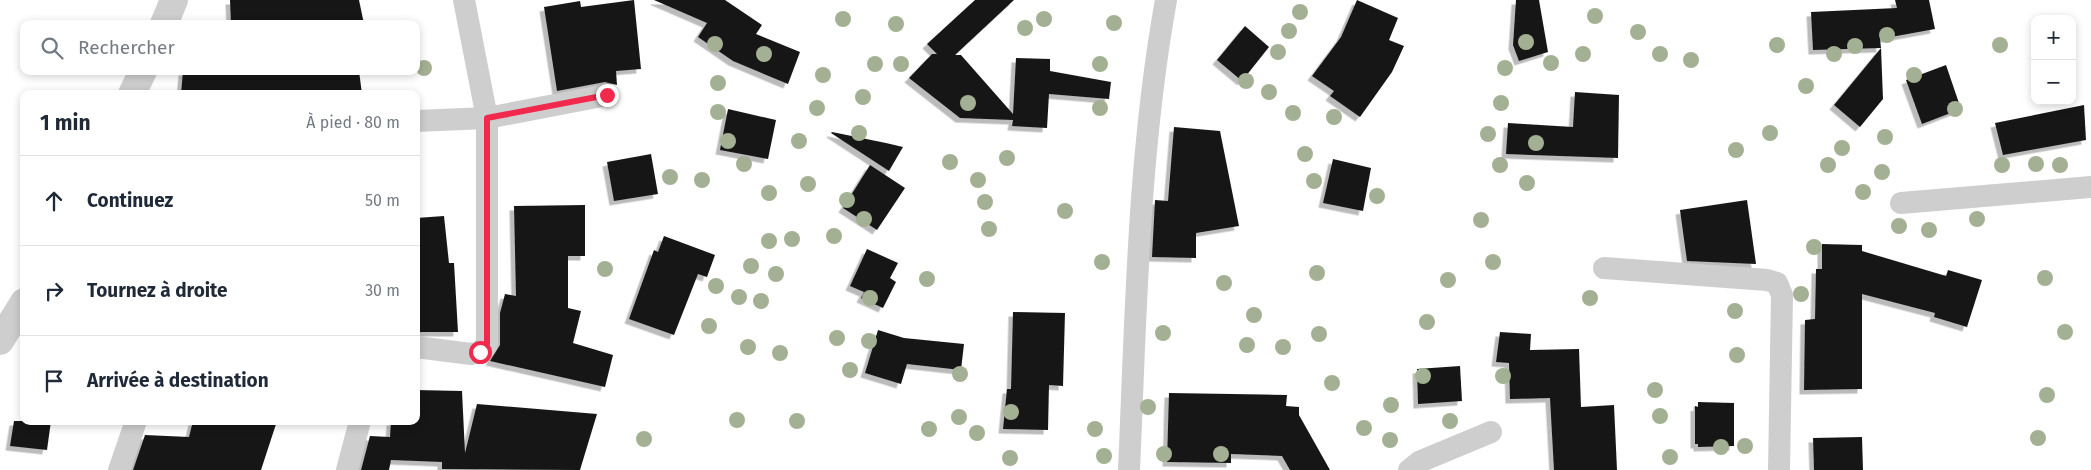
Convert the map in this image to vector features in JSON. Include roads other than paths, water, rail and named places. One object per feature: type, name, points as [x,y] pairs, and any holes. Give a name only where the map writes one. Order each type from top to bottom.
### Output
[{"type":"street","points":[[166,20],[174,0]]},
{"type":"street","points":[[420,348],[471,354],[480,352],[487,344],[487,118],[464,0]]},
{"type":"street","points":[[1129,470],[1139,231],[1155,61],[1166,0]]},
{"type":"street","points":[[134,90],[141,75]]},
{"type":"street","points":[[420,121],[487,118],[607,95]]},
{"type":"street","points":[[1901,203],[2091,187]]},
{"type":"street","points":[[1604,268],[1767,280],[1777,283],[1782,295],[1779,470]]},
{"type":"street","points":[[0,341],[20,308]]},
{"type":"street","points":[[119,470],[135,425]]},
{"type":"street","points":[[347,470],[359,425]]},
{"type":"street","points":[[1409,470],[1419,462],[1491,432]]}]
